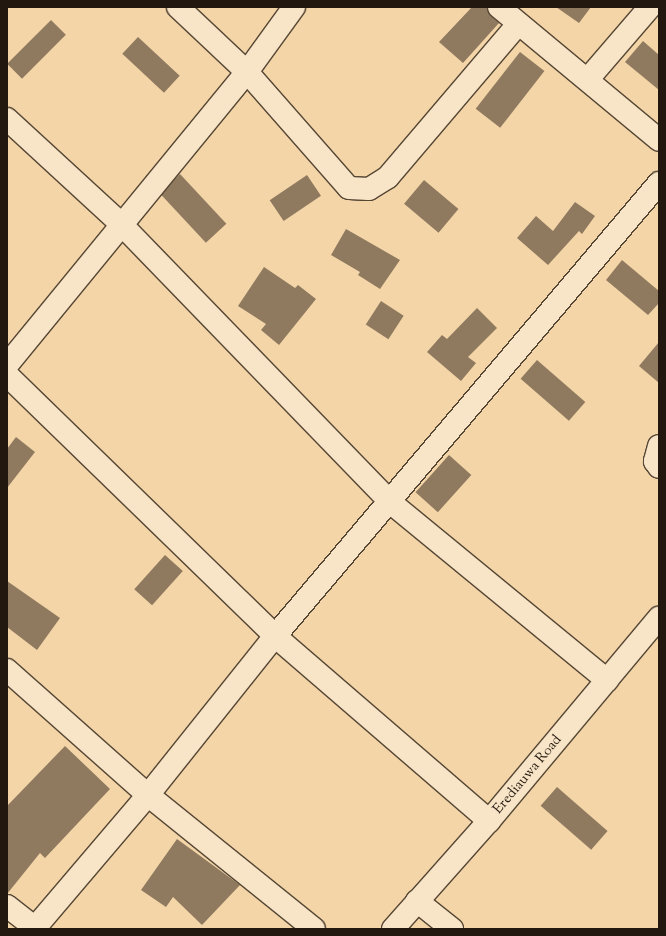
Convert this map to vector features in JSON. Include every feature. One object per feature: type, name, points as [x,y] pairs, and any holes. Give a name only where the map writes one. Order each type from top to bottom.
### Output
[{"type":"street","points":[[178,7],[246,72],[349,188],[369,190],[388,177],[518,24]]},
{"type":"street","points":[[7,365],[246,72],[294,7]]},
{"type":"street","points":[[499,7],[518,24],[588,79],[659,140]]},
{"type":"street","points":[[588,79],[650,7]]},
{"type":"street","points":[[7,119],[121,224],[390,502],[607,680]]},
{"type":"street","points":[[7,906],[35,929],[148,795],[274,636],[390,502],[659,183]]},
{"type":"street","points":[[7,375],[274,636],[489,822]]},
{"type":"street","points":[[659,446],[655,461],[659,467]]},
{"type":"street","name":"Erediauwa Road","points":[[393,929],[489,822],[607,680],[656,628]]},
{"type":"street","points":[[7,670],[148,795],[314,929]]},
{"type":"street","points":[[417,901],[452,929]]},
{"type":"building","points":[[472,7],[487,7],[491,16],[499,23],[463,63],[439,42]]},
{"type":"building","points":[[556,7],[591,7],[579,23]]},
{"type":"building","points":[[51,20],[66,35],[22,79],[7,64]]},
{"type":"building","points":[[138,37],[180,76],[164,93],[122,54]]},
{"type":"building","points":[[643,41],[659,55],[659,90],[625,62]]},
{"type":"building","points":[[520,52],[544,71],[500,128],[476,109]]},
{"type":"building","points":[[180,174],[226,224],[206,243],[160,193]]},
{"type":"building","points":[[307,175],[321,196],[284,221],[270,200]]},
{"type":"building","points":[[424,180],[458,209],[439,233],[404,204]]},
{"type":"building","points":[[575,202],[595,216],[582,234],[579,231],[548,265],[517,238],[536,216],[553,231]]},
{"type":"building","points":[[346,229],[400,260],[380,289],[358,275],[360,272],[331,255]]},
{"type":"building","points":[[622,260],[659,291],[659,303],[648,315],[606,280]]},
{"type":"building","points":[[264,267],[295,288],[298,285],[316,299],[279,345],[261,330],[266,324],[238,306]]},
{"type":"building","points":[[381,301],[404,316],[388,339],[366,324]]},
{"type":"building","points":[[477,308],[497,328],[468,357],[476,363],[461,381],[427,352],[442,335],[447,339]]},
{"type":"building","points":[[659,342],[659,383],[639,366]]},
{"type":"building","points":[[537,360],[585,402],[569,421],[521,379]]},
{"type":"building","points":[[16,437],[35,452],[7,488],[7,449]]},
{"type":"building","points":[[449,455],[471,475],[438,512],[416,492]]},
{"type":"building","points":[[165,555],[183,571],[152,605],[134,589]]},
{"type":"building","points":[[7,581],[60,618],[37,650],[7,627]]},
{"type":"building","points":[[65,746],[110,789],[45,858],[40,853],[7,894],[7,806]]},
{"type":"building","points":[[557,787],[608,831],[591,850],[541,806]]},
{"type":"building","points":[[177,839],[240,885],[202,925],[173,897],[166,907],[141,890]]}]
